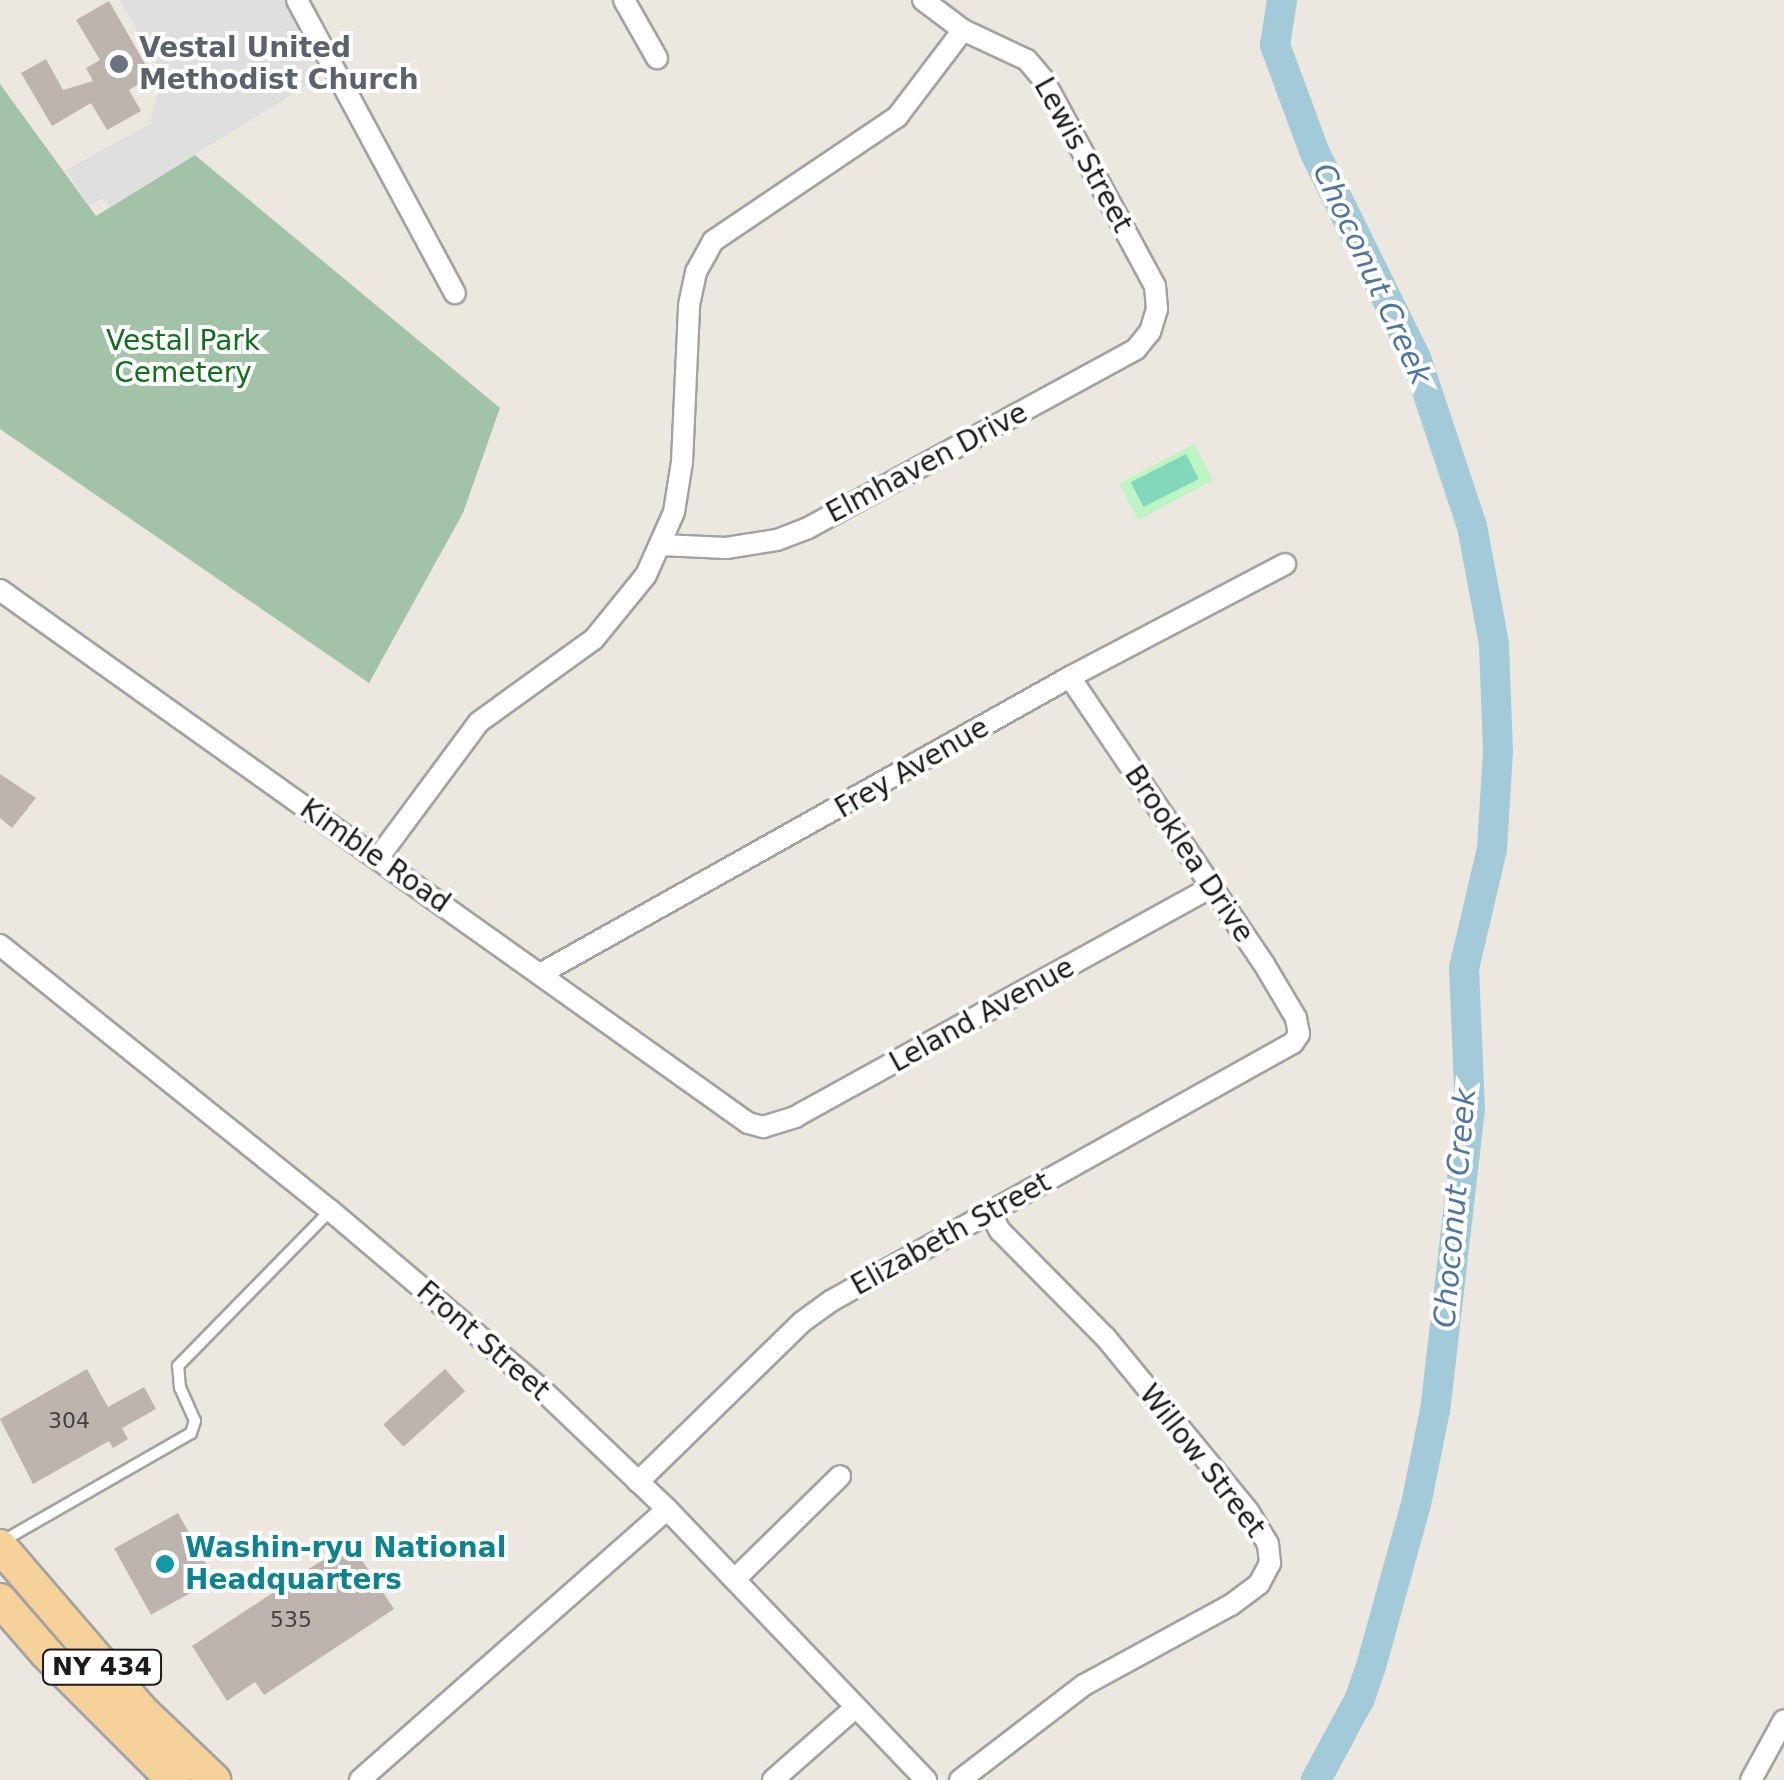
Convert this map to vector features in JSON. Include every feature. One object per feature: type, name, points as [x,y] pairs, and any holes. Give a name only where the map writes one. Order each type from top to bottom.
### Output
[{"type":"main road","name":"NY 434","points":[[0,1544],[129,1697],[214,1780]]},
{"type":"main road","name":"NY 434","points":[[0,1600],[46,1654],[173,1780]]},
{"type":"street","points":[[297,0],[455,293]]},
{"type":"street","points":[[624,0],[657,58]]},
{"type":"street","name":"Lewis Street","points":[[922,0],[964,30],[1026,60],[1043,79],[1155,286],[1157,309]]},
{"type":"street","points":[[378,858],[479,722],[594,639],[618,614],[662,545],[674,512],[682,462],[689,305],[696,272],[713,242],[896,116],[964,30]]},
{"type":"street","name":"Elmhaven Drive","points":[[662,545],[726,548],[777,540],[808,528],[1136,348],[1150,332],[1157,309]]},
{"type":"street","name":"Frey Avenue","points":[[540,974],[1070,677],[1285,564]]},
{"type":"street","name":"Kimble Road","points":[[0,590],[748,1123]]},
{"type":"street","name":"Brooklea Drive","points":[[1070,677],[1272,978],[1296,1018],[1299,1034]]},
{"type":"street","name":"Leland Avenue","points":[[748,1123],[763,1127],[795,1117],[1210,888]]},
{"type":"street","name":"Front Street","points":[[0,945],[330,1210],[539,1387],[667,1509],[926,1780]]},
{"type":"street","name":"Elizabeth Street","points":[[638,1482],[802,1322],[990,1212],[1294,1044],[1299,1034]]},
{"type":"street","name":"Willow Street","points":[[960,1780],[1084,1685],[1231,1604],[1259,1584],[1270,1563],[1268,1544],[1249,1512],[1105,1338],[1000,1231],[990,1212]]},
{"type":"street","points":[[735,1579],[840,1476]]},
{"type":"street","points":[[360,1780],[667,1509]]},
{"type":"street","points":[[773,1780],[855,1708]]},
{"type":"street","points":[[1751,1780],[1784,1720]]},
{"type":"lane","points":[[0,1544],[191,1433],[195,1421],[180,1388],[178,1366],[330,1210]]},
{"type":"green space","name":"Vestal Park Cemetery","points":[[0,84],[96,216],[195,155],[500,408],[463,513],[369,683],[0,429]]},
{"type":"green space","points":[[1194,444],[1213,480],[1138,520],[1119,484]]},
{"type":"green space","points":[[1186,454],[1199,479],[1143,507],[1131,482]]},
{"type":"shaded area","points":[[120,0],[284,0],[325,74],[110,207],[103,198],[89,206],[66,170],[150,124],[162,74]]},
{"type":"building","name":"Vestal United Methodist Church","points":[[109,1],[152,76],[129,90],[141,111],[107,130],[91,103],[52,126],[21,73],[46,59],[63,90],[93,81],[86,68],[100,60],[76,20]]},
{"type":"building","points":[[0,774],[36,798],[12,828],[0,818]]},
{"type":"building","points":[[87,1369],[108,1407],[144,1387],[156,1409],[122,1428],[128,1439],[113,1448],[109,1441],[33,1484],[0,1419]]},
{"type":"building","points":[[445,1369],[465,1391],[403,1447],[383,1425]]},
{"type":"building","name":"Washin-ryu National Headquarters","points":[[178,1513],[215,1579],[151,1615],[114,1548]]},
{"type":"building","points":[[350,1542],[394,1609],[264,1695],[255,1682],[227,1701],[192,1646]]},
{"type":"waterway","name":"Choconut Creek","points":[[1282,0],[1275,45],[1315,153],[1416,358],[1472,526],[1494,644],[1498,751],[1492,849],[1464,968],[1470,1109],[1435,1410],[1416,1504],[1371,1666],[1359,1700],[1316,1780]]},
{"type":"place","name":"Vestal United Methodist Church","points":[[119,64]]},
{"type":"place","name":"Washin-ryu National Headquarters","points":[[165,1564]]}]
